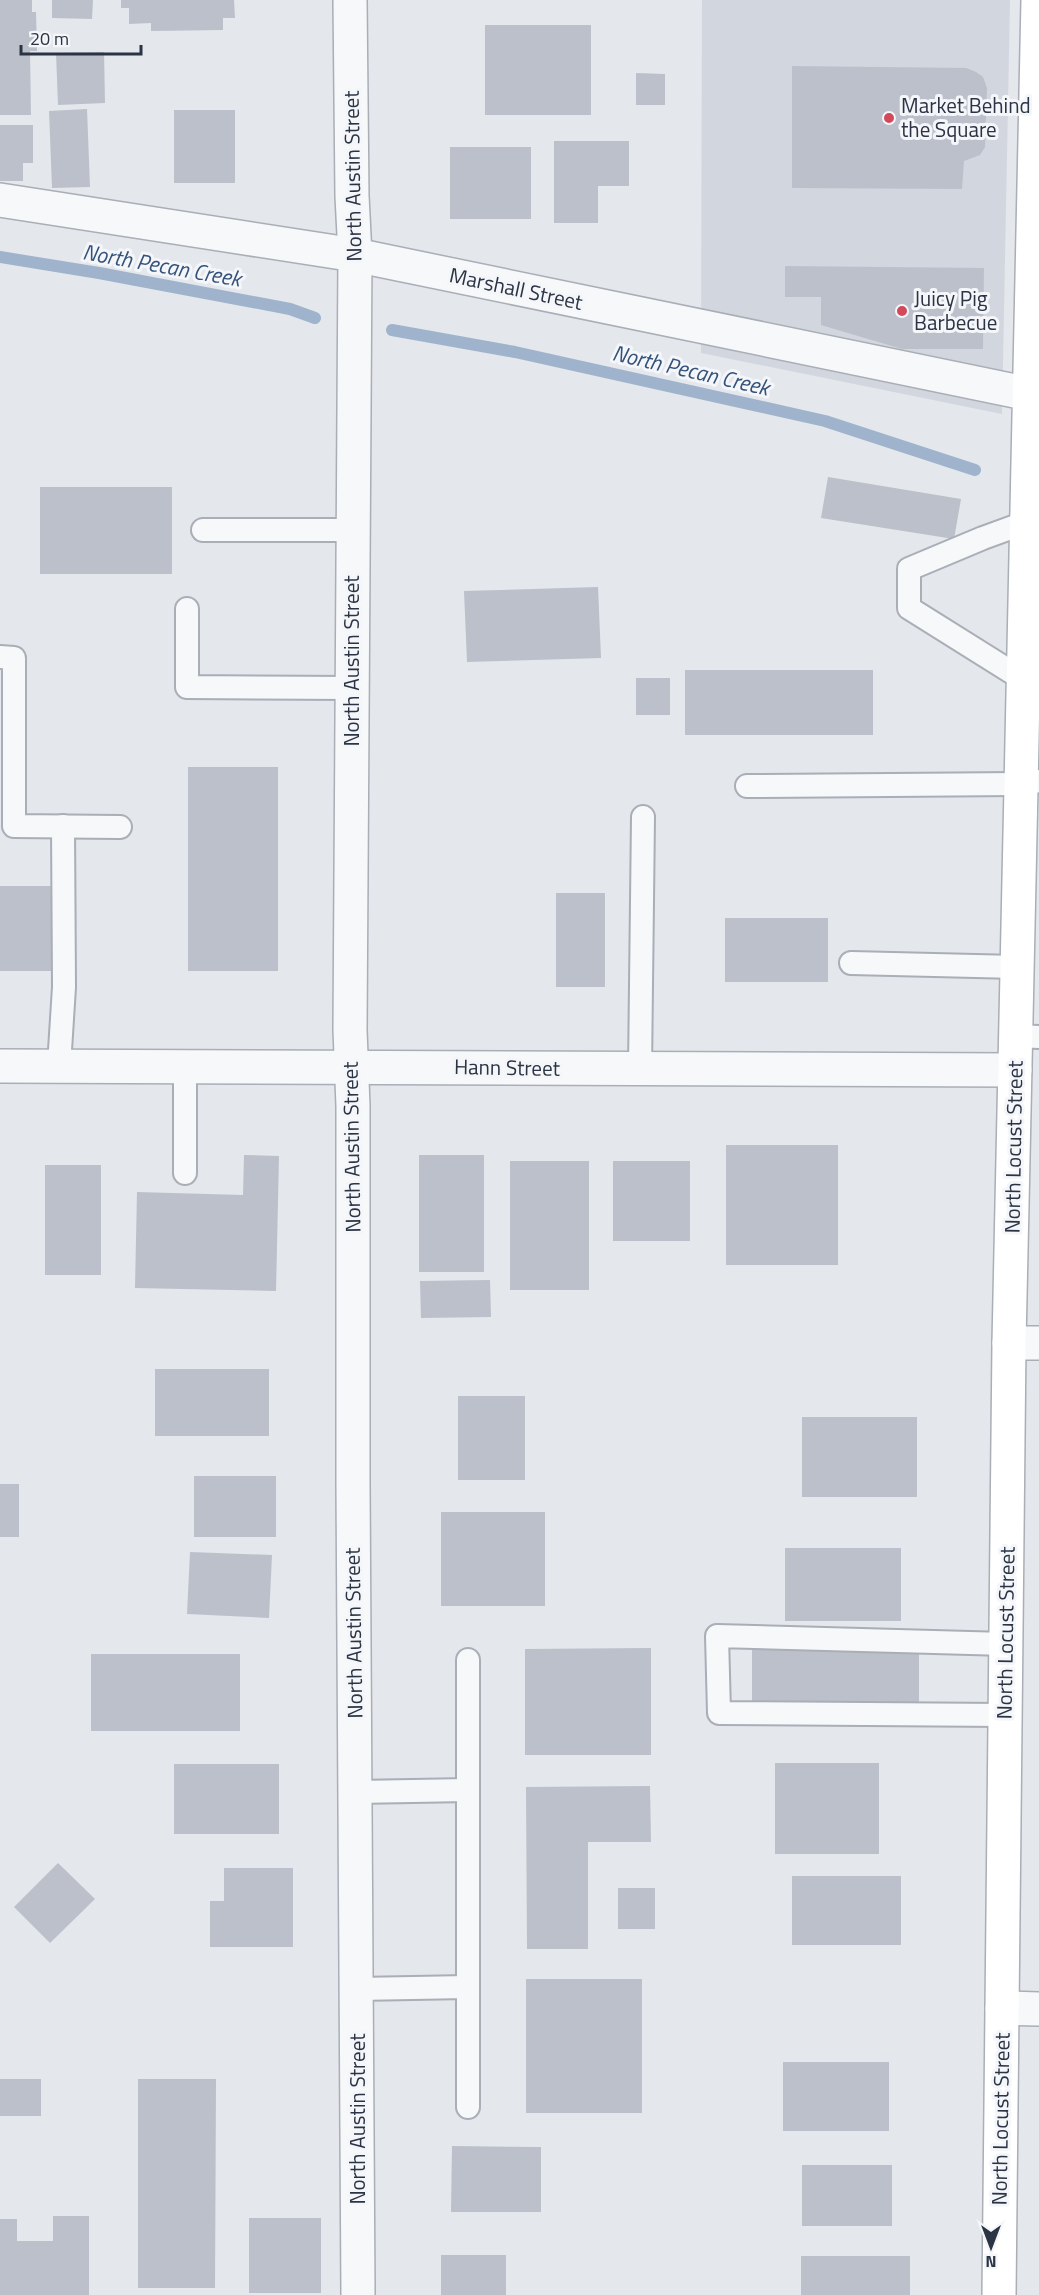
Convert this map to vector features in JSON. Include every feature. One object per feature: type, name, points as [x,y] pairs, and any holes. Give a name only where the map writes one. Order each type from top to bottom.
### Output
[{"type":"main road","name":"North Locust Street","points":[[999,2295],[1006,1644],[1024,1343],[1015,1070],[1028,1037],[1017,967],[1030,782],[1024,680],[1032,639],[1027,522],[1034,395],[1038,7]]},
{"type":"street","name":"North Austin Street","points":[[350,0],[352,196],[355,255],[351,1067],[358,2295]]},
{"type":"street","name":"Marshall Street","points":[[0,200],[355,255],[1034,395]]},
{"type":"street","name":"Hann Street","points":[[0,1066],[1015,1070]]},
{"type":"street","points":[[1002,2008],[1039,2009]]},
{"type":"lane","points":[[1024,680],[909,608],[909,569],[1027,522]]},
{"type":"lane","points":[[203,530],[353,530]]},
{"type":"lane","points":[[187,609],[187,687],[352,688]]},
{"type":"lane","points":[[0,657],[14,658],[7,826],[120,827]]},
{"type":"lane","points":[[747,786],[1030,782]]},
{"type":"lane","points":[[640,1070],[643,817]]},
{"type":"lane","points":[[59,1066],[64,987],[63,826]]},
{"type":"lane","points":[[851,963],[1017,967]]},
{"type":"lane","points":[[185,1066],[185,1173]]},
{"type":"lane","points":[[1005,1715],[719,1713],[717,1636],[1006,1644]]},
{"type":"lane","points":[[468,1660],[468,2107]]},
{"type":"lane","points":[[356,1792],[468,1790]]},
{"type":"lane","points":[[357,1989],[468,1986]]},
{"type":"shaded area","points":[[702,0],[1010,0],[1002,414],[701,353]]},
{"type":"building","points":[[0,0],[32,0],[32,12],[36,12],[37,51],[30,51],[31,115],[0,115]]},
{"type":"building","points":[[52,0],[93,0],[92,19],[52,18]]},
{"type":"building","points":[[121,0],[234,0],[235,18],[223,18],[223,30],[151,31],[151,23],[129,24],[129,8],[121,8]]},
{"type":"building","points":[[485,25],[591,25],[591,115],[485,115]]},
{"type":"building","points":[[104,52],[105,103],[58,105],[56,53]]},
{"type":"building","name":"Market Behind the Square","points":[[792,66],[966,68],[983,77],[987,88],[985,147],[980,155],[964,161],[962,189],[792,188]]},
{"type":"building","points":[[636,73],[665,74],[665,105],[636,105]]},
{"type":"building","points":[[87,109],[90,187],[52,188],[49,111]]},
{"type":"building","points":[[174,110],[235,110],[235,183],[174,183]]},
{"type":"building","points":[[0,125],[33,125],[33,163],[23,163],[23,181],[0,181]]},
{"type":"building","points":[[554,141],[629,141],[629,186],[598,186],[598,223],[554,223]]},
{"type":"building","points":[[450,147],[531,147],[531,219],[450,219]]},
{"type":"building","points":[[785,266],[984,268],[983,349],[902,349],[821,325],[821,297],[785,297]]},
{"type":"building","points":[[828,477],[961,499],[954,539],[821,518]]},
{"type":"building","points":[[40,487],[172,487],[172,574],[40,574]]},
{"type":"building","points":[[598,587],[601,658],[467,662],[464,591]]},
{"type":"building","points":[[685,670],[873,670],[873,735],[685,735]]},
{"type":"building","points":[[636,678],[670,678],[670,715],[636,715]]},
{"type":"building","points":[[188,767],[278,767],[278,971],[188,971]]},
{"type":"building","points":[[0,886],[59,886],[59,971],[0,971]]},
{"type":"building","points":[[556,893],[605,893],[605,987],[556,987]]},
{"type":"building","points":[[725,918],[828,918],[828,982],[725,982]]},
{"type":"building","points":[[726,1145],[838,1145],[838,1265],[726,1265]]},
{"type":"building","points":[[244,1155],[279,1156],[276,1291],[135,1288],[137,1192],[243,1195]]},
{"type":"building","points":[[419,1155],[484,1155],[484,1272],[419,1272]]},
{"type":"building","points":[[510,1161],[589,1161],[589,1290],[510,1290]]},
{"type":"building","points":[[613,1161],[690,1161],[690,1241],[613,1241]]},
{"type":"building","points":[[45,1165],[101,1165],[101,1275],[45,1275]]},
{"type":"building","points":[[490,1280],[491,1317],[421,1318],[420,1281]]},
{"type":"building","points":[[155,1369],[269,1369],[269,1436],[155,1436]]},
{"type":"building","points":[[458,1396],[525,1396],[525,1480],[458,1480]]},
{"type":"building","points":[[802,1417],[917,1417],[917,1497],[802,1497]]},
{"type":"building","points":[[194,1476],[276,1476],[276,1537],[194,1537]]},
{"type":"building","points":[[0,1484],[19,1484],[19,1537],[0,1537]]},
{"type":"building","points":[[441,1512],[545,1512],[545,1606],[441,1606]]},
{"type":"building","points":[[785,1548],[901,1548],[901,1621],[785,1621]]},
{"type":"building","points":[[190,1552],[272,1555],[269,1618],[187,1614]]},
{"type":"building","points":[[651,1648],[651,1755],[525,1755],[525,1649]]},
{"type":"building","points":[[752,1650],[919,1650],[919,1709],[752,1709]]},
{"type":"building","points":[[91,1654],[240,1654],[240,1731],[91,1731]]},
{"type":"building","points":[[775,1763],[879,1763],[879,1854],[775,1854]]},
{"type":"building","points":[[174,1764],[279,1764],[279,1834],[174,1834]]},
{"type":"building","points":[[650,1786],[651,1842],[588,1842],[588,1949],[527,1949],[526,1787]]},
{"type":"building","points":[[58,1863],[95,1899],[50,1943],[14,1907]]},
{"type":"building","points":[[224,1868],[293,1868],[293,1947],[210,1947],[210,1901],[224,1901]]},
{"type":"building","points":[[792,1876],[901,1876],[901,1945],[792,1945]]},
{"type":"building","points":[[618,1888],[655,1888],[655,1929],[618,1929]]},
{"type":"building","points":[[526,1979],[642,1979],[642,2113],[526,2113]]},
{"type":"building","points":[[783,2062],[889,2062],[889,2131],[783,2131]]},
{"type":"building","points":[[0,2079],[41,2079],[41,2116],[0,2116]]},
{"type":"building","points":[[138,2079],[216,2079],[215,2288],[138,2288]]},
{"type":"building","points":[[452,2146],[541,2147],[541,2212],[451,2212]]},
{"type":"building","points":[[802,2165],[892,2165],[892,2226],[802,2226]]},
{"type":"building","points":[[53,2216],[89,2216],[89,2295],[0,2295],[0,2219],[17,2219],[17,2241],[53,2241]]},
{"type":"building","points":[[249,2218],[321,2218],[321,2293],[249,2293]]},
{"type":"building","points":[[441,2255],[506,2255],[506,2295],[441,2295]]},
{"type":"building","points":[[801,2256],[910,2256],[910,2295],[801,2295]]},
{"type":"waterway","name":"North Pecan Creek","points":[[0,257],[290,309],[315,318]]},
{"type":"waterway","name":"North Pecan Creek","points":[[392,330],[515,352],[825,421],[975,470]]},
{"type":"place","name":"Market Behind the Square","points":[[889,118]]},
{"type":"place","name":"Juicy Pig Barbecue","points":[[902,311]]}]
